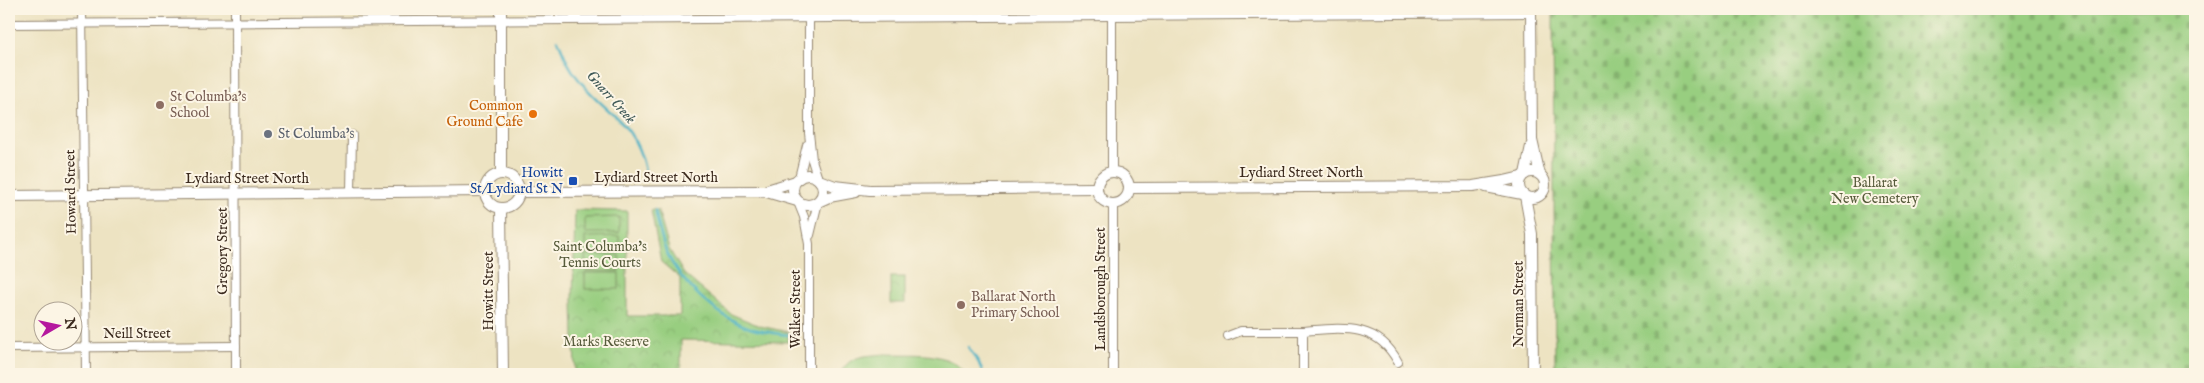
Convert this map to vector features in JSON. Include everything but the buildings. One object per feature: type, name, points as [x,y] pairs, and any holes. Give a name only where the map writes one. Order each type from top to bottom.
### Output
[{"type":"street","name":"Howard Street","points":[[82,9],[86,374]]},
{"type":"street","name":"Gregory Street","points":[[235,9],[236,374]]},
{"type":"street","points":[[809,9],[809,133],[812,160],[823,190],[818,202]]},
{"type":"street","points":[[9,24],[235,21],[500,14],[809,18],[1112,12],[1531,11],[1532,140],[1540,175],[1545,185],[1539,196],[1532,198],[1523,195],[1518,185],[1523,175],[1532,140]]},
{"type":"street","points":[[1112,12],[1112,172]]},
{"type":"street","points":[[500,14],[501,174]]},
{"type":"street","points":[[809,133],[798,180],[793,190],[797,201],[807,206],[829,197],[870,190]]},
{"type":"street","points":[[352,135],[352,192]]},
{"type":"street","points":[[1112,172],[1118,172],[1126,177],[1130,188],[1124,200],[1112,204],[1102,200],[1097,188],[1102,177],[1112,172]]},
{"type":"street","points":[[1523,175],[1533,172],[1540,175]]},
{"type":"street","points":[[501,174],[512,178],[517,183],[519,192],[514,203],[501,208],[491,205],[485,191],[490,180],[501,174]]},
{"type":"street","points":[[798,180],[809,175],[835,186],[870,190],[1097,188]]},
{"type":"street","name":"Lydiard Street North","points":[[1130,188],[1473,186],[1504,181],[1523,175]]},
{"type":"street","name":"Lydiard Street North","points":[[762,191],[798,180]]},
{"type":"street","name":"Lydiard Street North","points":[[1473,186],[1523,195]]},
{"type":"street","name":"Lydiard Street North","points":[[9,196],[485,191]]},
{"type":"street","name":"Lydiard Street North","points":[[519,192],[762,191],[797,201]]},
{"type":"street","name":"Norman Street","points":[[1523,195],[1532,234]]},
{"type":"street","name":"Norman Street","points":[[1533,374],[1532,234],[1539,196]]},
{"type":"street","name":"Walker Street","points":[[797,201],[804,217],[808,244],[809,374]]},
{"type":"street","name":"Walker Street","points":[[808,244],[818,202]]},
{"type":"street","name":"Landsborough Street","points":[[1112,204],[1113,374]]},
{"type":"street","name":"Howitt Street","points":[[501,208],[503,374]]},
{"type":"street","points":[[1228,336],[1241,331],[1353,330],[1368,333],[1383,341],[1398,362]]},
{"type":"street","points":[[1303,331],[1304,374]]},
{"type":"street","name":"Neill Street","points":[[9,348],[236,346]]},
{"type":"green space","name":"Ballarat New Cemetery","points":[[1553,9],[2195,9],[2195,374],[1555,374]]},
{"type":"green space","name":"Marks Reserve","points":[[575,210],[627,211],[627,316],[680,316],[680,278],[661,262],[651,210],[658,210],[669,249],[684,274],[731,314],[760,326],[788,332],[788,342],[681,340],[681,374],[575,374],[573,301]]},
{"type":"green space","points":[[619,217],[619,233],[585,233],[585,218]]},
{"type":"green space","points":[[619,236],[619,252],[585,252],[585,237]]},
{"type":"green space","name":"Saint Columba's Tennis Courts","points":[[585,255],[619,255],[619,271],[586,271]]},
{"type":"green space","points":[[585,273],[619,273],[619,289],[585,289]]},
{"type":"green space","points":[[891,277],[905,277],[905,303],[891,303]]},
{"type":"green space","points":[[886,354],[918,354],[940,357],[959,366],[965,374],[840,374],[844,367],[854,359]]},
{"type":"waterway","name":"Gnarr Creek","points":[[558,40],[576,76],[590,93],[627,129],[640,153],[645,170]]},
{"type":"waterway","name":"Gnarr Creek","points":[[655,210],[666,251],[672,263],[690,287],[713,307],[737,323],[750,328],[788,335]]},
{"type":"waterway","points":[[968,347],[979,363],[983,374]]},
{"type":"place","name":"St Columba's School","points":[[160,105]]},
{"type":"place","name":"Common Ground Cafe","points":[[533,114]]},
{"type":"place","name":"St Columba's","points":[[268,134]]},
{"type":"place","name":"Howitt St/Lydiard St N","points":[[573,181]]},
{"type":"place","name":"Ballarat North Primary School","points":[[961,305]]}]
